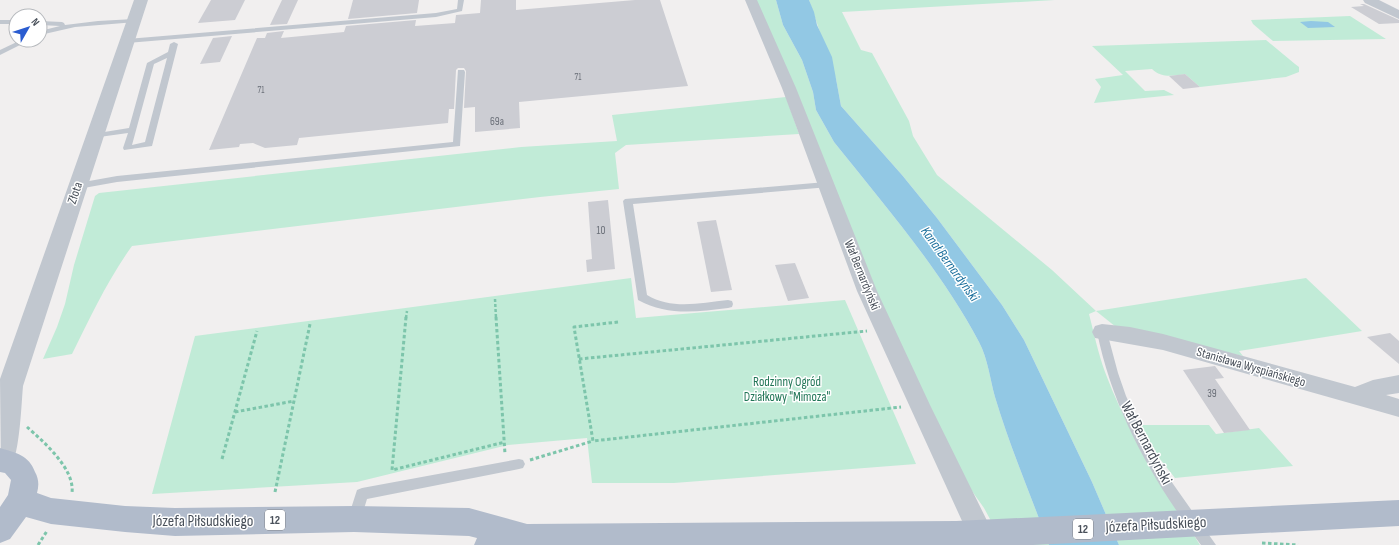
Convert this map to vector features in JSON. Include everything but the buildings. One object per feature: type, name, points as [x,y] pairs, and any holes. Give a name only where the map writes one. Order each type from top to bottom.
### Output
[{"type":"main road","points":[[0,529],[22,500],[25,480],[23,473],[18,466],[11,462],[1,460]]},
{"type":"main road","name":"Józefa Piłsudskiego","points":[[22,500],[35,507],[60,512],[149,521],[354,520],[469,522],[528,538]]},
{"type":"main road","name":"Józefa Piłsudskiego","points":[[489,545],[528,538],[1210,534],[1399,513]]},
{"type":"street","name":"Złota","points":[[1,460],[7,423],[6,382],[78,186],[141,0]]},
{"type":"street","name":"Wał Bernardyński","points":[[751,0],[789,88],[884,329],[986,545]]},
{"type":"street","points":[[1369,0],[1399,15]]},
{"type":"street","name":"Stanisława Wyspiańskiego","points":[[1102,332],[1130,335],[1163,342],[1399,408]]},
{"type":"street","points":[[1354,396],[1372,389],[1399,384]]},
{"type":"lane","points":[[127,41],[436,15],[460,10],[461,0]]},
{"type":"lane","points":[[48,23],[75,24],[134,21]]},
{"type":"lane","points":[[48,30],[75,24]]},
{"type":"lane","points":[[172,53],[151,63],[127,148],[149,144],[172,53],[174,44]]},
{"type":"lane","points":[[0,54],[11,48]]},
{"type":"lane","points":[[78,186],[117,179],[457,144],[461,72]]},
{"type":"lane","points":[[95,136],[133,130]]},
{"type":"lane","points":[[728,304],[667,308],[649,302],[642,297],[628,201],[826,184]]},
{"type":"lane","name":"Wał Bernardyński","points":[[1102,332],[1112,374],[1136,430],[1164,480],[1210,534]]},
{"type":"lane","points":[[354,520],[362,494],[519,464]]},
{"type":"path","points":[[495,299],[506,466]]},
{"type":"path","points":[[407,311],[392,470],[505,442]]},
{"type":"path","points":[[593,441],[574,327],[618,322]]},
{"type":"path","points":[[275,492],[310,324]]},
{"type":"path","points":[[579,358],[884,329]]},
{"type":"path","points":[[222,459],[257,331]]},
{"type":"path","points":[[235,412],[294,401]]},
{"type":"path","points":[[519,464],[593,441],[919,405]]},
{"type":"path","points":[[5,431],[27,427],[58,457],[73,484],[73,490],[38,545]]},
{"type":"green space","points":[[756,0],[776,0],[783,25],[802,60],[813,92],[816,110],[834,142],[930,264],[964,315],[979,342],[985,355],[995,397],[1007,434],[1049,545],[1004,545],[984,508],[962,477],[867,273]]},
{"type":"green space","points":[[809,0],[1055,0],[842,12],[861,50],[872,53],[909,121],[913,136],[937,175],[1052,270],[1096,311],[1089,314],[1100,358],[1114,395],[1148,461],[1200,545],[1119,545],[1092,482],[1024,340],[1002,305],[937,218],[902,175],[841,106],[836,79]]},
{"type":"green space","points":[[1350,16],[1386,39],[1273,41],[1253,24],[1251,20]]},
{"type":"green space","points":[[1266,40],[1299,67],[1299,72],[1286,77],[1200,87],[1185,74],[1172,76],[1163,75],[1152,69],[1125,71],[1145,91],[1164,90],[1174,95],[1094,103],[1101,87],[1095,79],[1123,75],[1092,46]]},
{"type":"green space","points":[[786,97],[799,134],[626,145],[615,153],[619,189],[540,197],[132,246],[107,285],[72,354],[43,359],[65,304],[74,265],[95,196],[99,193],[521,147],[617,141],[612,115]]},
{"type":"green space","name":"Rodzinny Ogród Działkowy \"Mimoza\"","points":[[631,278],[636,318],[845,300],[916,464],[674,483],[592,483],[587,438],[508,445],[357,482],[152,494],[195,336]]},
{"type":"green space","points":[[1306,278],[1362,331],[1239,351],[1243,356],[1116,327],[1096,311]]},
{"type":"green space","points":[[1141,425],[1209,425],[1216,434],[1259,428],[1293,466],[1175,478],[1156,454]]},
{"type":"water","name":"Kanał Bernardyński","points":[[776,0],[809,0],[817,25],[832,57],[841,106],[902,175],[937,218],[1002,305],[1024,340],[1092,482],[1119,545],[1049,545],[1007,434],[995,397],[985,355],[979,342],[964,315],[930,264],[834,142],[816,110],[813,92],[802,60],[783,25]]},
{"type":"water","points":[[1300,22],[1328,22],[1335,27],[1308,28]]}]
